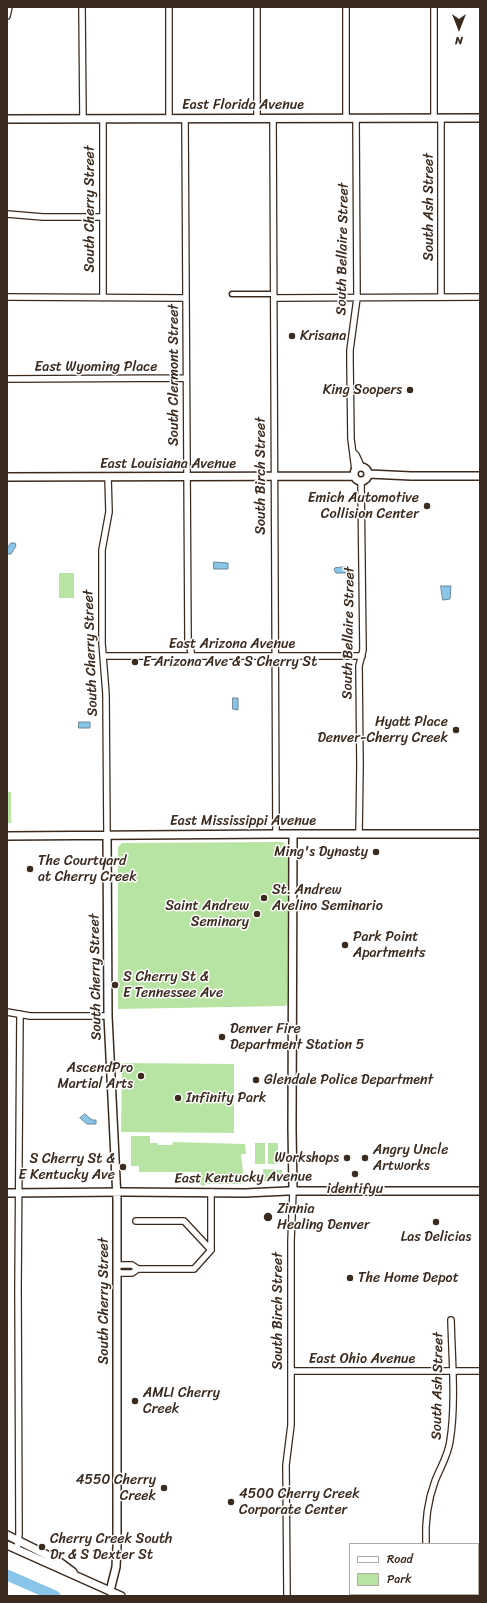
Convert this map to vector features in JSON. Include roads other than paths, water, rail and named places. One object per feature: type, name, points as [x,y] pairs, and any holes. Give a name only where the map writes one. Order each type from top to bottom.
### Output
[{"type":"street","points":[[7,16],[9,7]]},
{"type":"street","points":[[82,7],[83,119]]},
{"type":"street","points":[[169,7],[169,119]]},
{"type":"street","points":[[257,7],[257,118]]},
{"type":"street","points":[[346,7],[346,118]]},
{"type":"street","name":"South Ash Street","points":[[434,7],[438,118],[441,297]]},
{"type":"street","name":"South Birch Street","points":[[273,118],[276,834]]},
{"type":"street","name":"South Bellaire Street","points":[[356,118],[357,298],[350,350],[351,439],[353,452],[356,454],[357,471]]},
{"type":"street","name":"East Florida Avenue","points":[[7,119],[480,118]]},
{"type":"street","name":"South Cherry Street","points":[[103,119],[103,298]]},
{"type":"street","name":"South Clermont Street","points":[[185,119],[188,640],[192,656]]},
{"type":"street","points":[[7,214],[43,217],[102,217]]},
{"type":"street","points":[[232,294],[357,298],[480,297]]},
{"type":"street","points":[[7,297],[186,298]]},
{"type":"street","name":"East Wyoming Place","points":[[7,379],[186,378]]},
{"type":"street","points":[[366,468],[369,474],[366,480],[361,481],[356,479],[357,471],[366,468]]},
{"type":"street","name":"East Louisiana Avenue","points":[[7,478],[274,476],[357,471]]},
{"type":"street","points":[[369,474],[412,476],[480,476]]},
{"type":"street","name":"South Cherry Street","points":[[108,477],[109,512],[102,550],[103,656],[106,694],[108,1016],[116,1192],[117,1265],[117,1546],[116,1567],[109,1594]]},
{"type":"street","name":"South Bellaire Street","points":[[359,834],[359,666],[362,656],[361,481]]},
{"type":"street","name":"East Arizona Avenue","points":[[103,656],[362,656]]},
{"type":"street","name":"South Birch Street","points":[[287,1596],[286,1465],[291,1429],[293,1191],[293,834]]},
{"type":"street","name":"East Mississippi Avenue","points":[[7,836],[480,834]]},
{"type":"street","points":[[7,1012],[30,1016],[108,1016]]},
{"type":"street","points":[[18,1550],[20,1014]]},
{"type":"street","name":"East Kentucky Avenue","points":[[7,1193],[480,1191]]},
{"type":"street","points":[[117,1265],[132,1265],[138,1269],[194,1269],[211,1250],[211,1192]]},
{"type":"street","points":[[136,1221],[184,1221],[211,1250]]},
{"type":"street","points":[[117,1273],[132,1273],[138,1269]]},
{"type":"street","name":"South Ash Street","points":[[426,1543],[428,1508],[432,1491],[450,1443],[452,1417],[452,1320]]},
{"type":"street","name":"East Ohio Avenue","points":[[291,1371],[480,1371]]},
{"type":"street","points":[[7,1535],[57,1560],[75,1575]]},
{"type":"street","points":[[7,1545],[50,1566],[75,1575],[109,1594],[121,1596]]},
{"type":"water","points":[[11,543],[15,543],[16,546],[11,554],[8,554],[7,549]]},
{"type":"water","points":[[214,562],[228,563],[228,569],[214,569]]},
{"type":"water","points":[[346,567],[348,570],[346,573],[336,573],[334,570],[335,568]]},
{"type":"water","points":[[441,586],[451,586],[450,599],[443,600]]},
{"type":"water","points":[[233,698],[238,698],[238,710],[233,709]]},
{"type":"water","points":[[79,722],[90,722],[90,728],[79,728]]},
{"type":"water","points":[[85,1114],[92,1120],[96,1120],[96,1124],[87,1124],[80,1118]]},
{"type":"waterway","points":[[7,1575],[55,1596]]},
{"type":"place","name":"Krisana","points":[[292,336]]},
{"type":"place","name":"King Soopers","points":[[410,390]]},
{"type":"place","name":"Emich Automotive Collision Center","points":[[427,506]]},
{"type":"place","name":"E Arizona Ave & S Cherry St","points":[[135,662]]},
{"type":"place","name":"Hyatt Place Denver-Cherry Creek","points":[[456,730]]},
{"type":"place","name":"Ming's Dynasty","points":[[376,852]]},
{"type":"place","name":"The Courtyard at Cherry Creek","points":[[30,869]]},
{"type":"place","name":"St. Andrew Avelino Seminario","points":[[264,898]]},
{"type":"place","name":"Saint Andrew Seminary","points":[[257,914]]},
{"type":"place","name":"Park Point Apartments","points":[[345,945]]},
{"type":"place","name":"S Cherry St & E Tennessee Ave","points":[[115,985]]},
{"type":"place","name":"Denver Fire Department Station 5","points":[[222,1037]]},
{"type":"place","name":"AscendPro Martial Arts","points":[[141,1076]]},
{"type":"place","name":"Glendale Police Department","points":[[256,1080]]},
{"type":"place","name":"Infinity Park","points":[[178,1098]]},
{"type":"place","name":"Workshops","points":[[347,1158]]},
{"type":"place","name":"Angry Uncle Artworks","points":[[365,1158]]},
{"type":"place","name":"S Cherry St & E Kentucky Ave","points":[[123,1167]]},
{"type":"place","name":"identifyu","points":[[355,1174]]},
{"type":"place","name":"Zinnia Healing Denver","points":[[268,1217]]},
{"type":"place","name":"Las Delicias","points":[[436,1222]]},
{"type":"place","name":"The Home Depot","points":[[350,1278]]},
{"type":"place","name":"AMLI Cherry Creek","points":[[135,1401]]},
{"type":"place","name":"4550 Cherry Creek","points":[[164,1488]]},
{"type":"place","name":"4500 Cherry Creek Corporate Center","points":[[231,1502]]},
{"type":"place","name":"Cherry Creek South Dr & S Dexter St","points":[[42,1547]]}]
